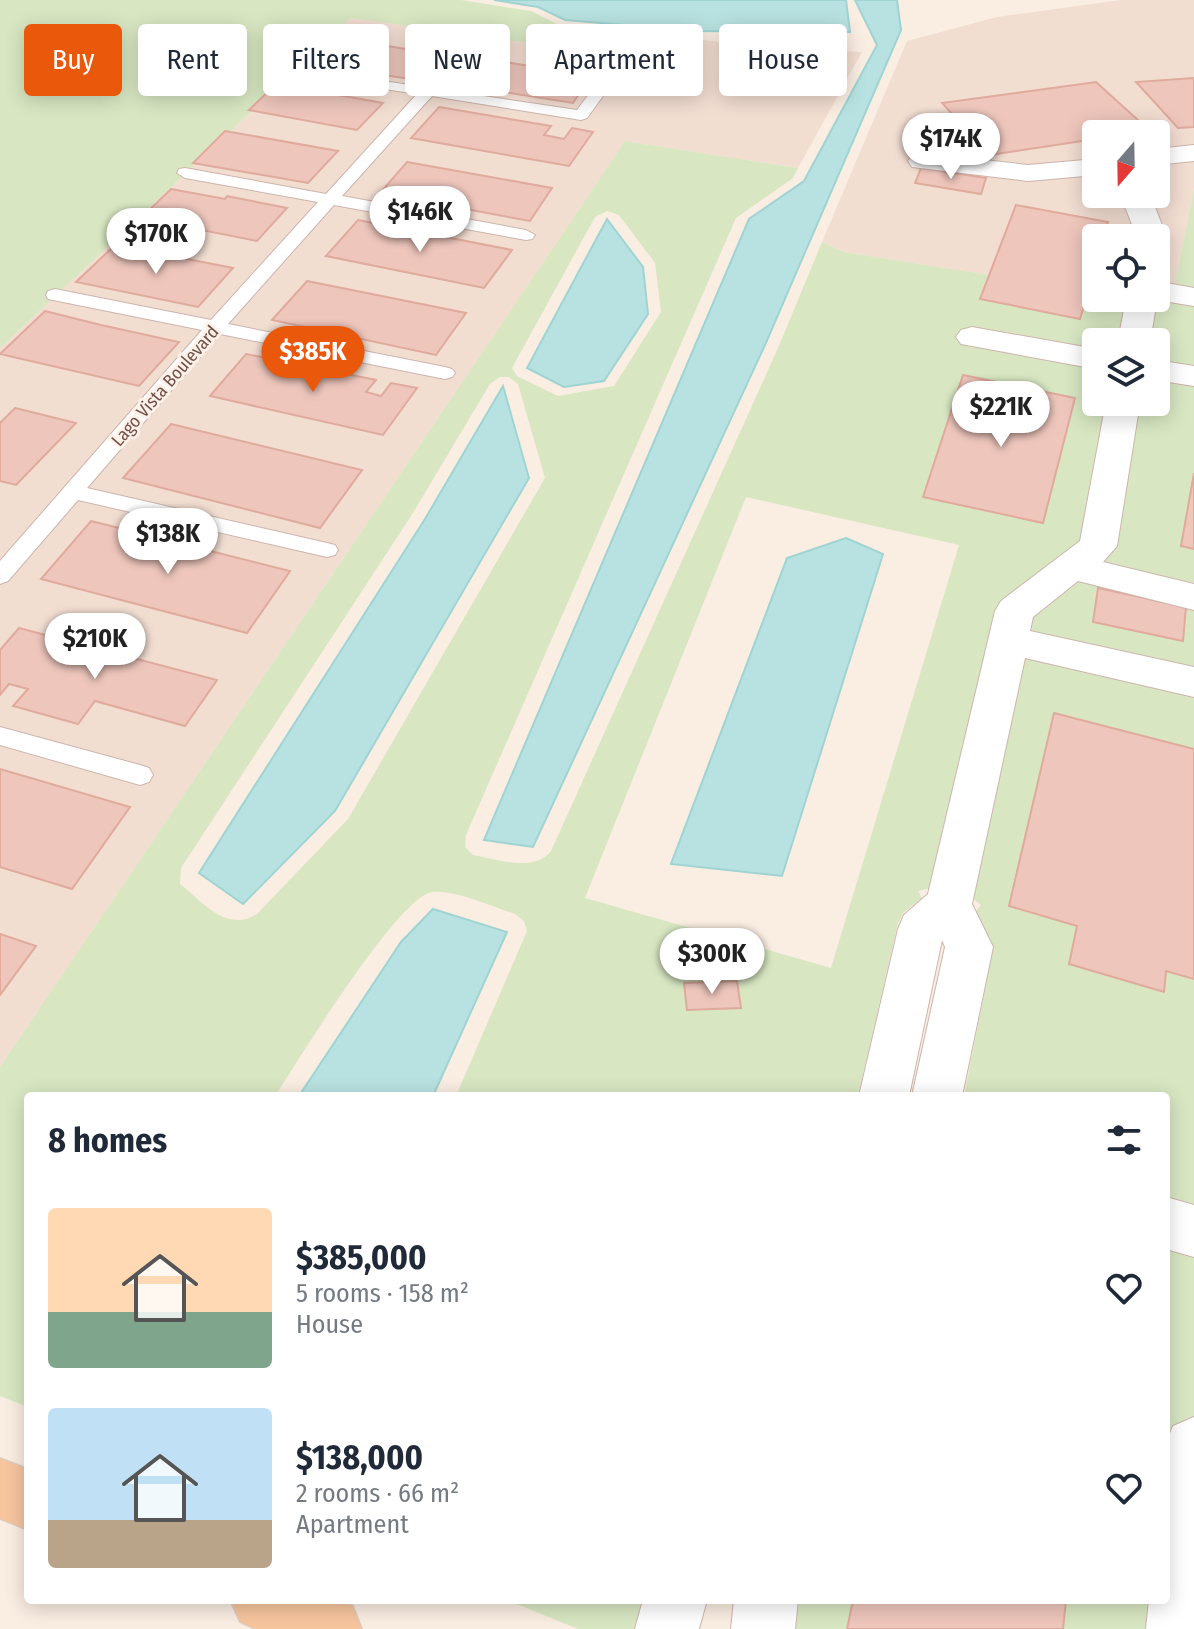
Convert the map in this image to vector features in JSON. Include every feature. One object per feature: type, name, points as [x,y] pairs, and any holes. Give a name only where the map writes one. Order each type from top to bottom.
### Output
[{"type":"main road","points":[[0,1488],[24,1498]]},
{"type":"main road","points":[[271,1604],[330,1629]]},
{"type":"street","points":[[1170,156],[1194,153]]},
{"type":"street","points":[[922,161],[1028,173],[1082,168]]},
{"type":"street","points":[[1170,293],[1194,297]]},
{"type":"street","points":[[972,337],[1082,357]]},
{"type":"street","points":[[1170,372],[1194,376]]},
{"type":"street","points":[[885,1092],[921,929],[949,904],[1015,611],[1098,546],[1121,416]]},
{"type":"street","points":[[1072,567],[1194,597]]},
{"type":"street","points":[[1008,640],[1194,682]]},
{"type":"street","points":[[938,1092],[969,947],[949,904]]},
{"type":"street","points":[[1170,1224],[1194,1231]]},
{"type":"street","points":[[1178,1629],[1194,1447]]},
{"type":"street","points":[[667,1629],[674,1604]]},
{"type":"street","points":[[763,1629],[766,1604]]},
{"type":"lane","name":"Lago Vista Boulevard","points":[[0,576],[215,327],[424,96]]},
{"type":"lane","points":[[460,96],[581,115],[595,96]]},
{"type":"lane","points":[[185,173],[526,235]]},
{"type":"lane","points":[[55,295],[445,373]]},
{"type":"lane","points":[[73,492],[327,550]]},
{"type":"lane","points":[[0,736],[140,775]]},
{"type":"shaded area","points":[[1121,0],[1194,0],[1194,188],[1171,305],[1170,224],[1082,224],[1082,290],[844,252],[822,242],[907,41],[997,17]]},
{"type":"shaded area","points":[[351,18],[405,26],[405,96],[510,96],[510,41],[526,43],[526,96],[703,96],[703,40],[719,42],[719,96],[838,96],[798,168],[625,141],[0,1067],[0,348],[268,96],[389,96],[389,24],[345,24]]},
{"type":"shaded area","points":[[847,51],[862,52],[847,79]]},
{"type":"green space","points":[[0,0],[461,0],[531,11],[557,24],[526,24],[526,43],[510,41],[510,24],[405,26],[351,18],[345,24],[263,24],[263,96],[268,96],[0,348]]},
{"type":"green space","points":[[625,141],[798,168],[793,178],[736,218],[466,835],[465,847],[473,855],[504,861],[535,861],[551,851],[778,348],[822,242],[844,252],[1082,290],[1082,312],[1170,312],[1194,188],[1194,1629],[796,1629],[798,1604],[1170,1604],[1170,1092],[965,1092],[992,953],[990,940],[976,911],[981,905],[952,889],[918,891],[922,898],[904,912],[898,923],[859,1092],[458,1092],[527,931],[524,921],[515,914],[462,896],[432,892],[416,901],[373,950],[278,1092],[24,1092],[24,1405],[0,1396],[0,1067]],"holes":[[[607,211],[619,215],[655,263],[661,312],[614,386],[558,396],[517,376],[512,368],[595,217]],[[500,377],[509,377],[518,384],[545,478],[348,819],[257,914],[236,920],[216,913],[180,884],[181,868],[411,516],[490,384]],[[746,497],[959,545],[831,968],[585,898]]]},
{"type":"green space","points":[[517,1604],[643,1604],[635,1629],[578,1629]]},
{"type":"water","points":[[494,0],[846,0],[850,32],[847,32],[847,24],[719,24],[719,31],[703,31],[703,24],[613,24],[565,20],[538,7]]},
{"type":"water","points":[[855,0],[897,0],[901,30],[765,345],[533,847],[484,840],[749,219],[804,181],[877,45]]},
{"type":"water","points":[[607,219],[643,267],[648,314],[604,381],[564,387],[527,368]]},
{"type":"water","points":[[503,386],[529,478],[335,811],[243,904],[199,873],[425,519]]},
{"type":"water","points":[[846,538],[883,554],[782,876],[671,864],[787,558]]},
{"type":"water","points":[[433,909],[507,932],[435,1092],[302,1092],[401,942]]},
{"type":"building","points":[[389,46],[405,49],[405,78],[389,76]]},
{"type":"building","points":[[510,63],[526,65],[526,96],[510,93]]},
{"type":"building","points":[[1194,78],[1194,127],[1178,128],[1136,82]]},
{"type":"building","points":[[1096,82],[1138,120],[1082,120],[1082,141],[990,155],[942,103]]},
{"type":"building","points":[[264,96],[344,96],[383,103],[357,130],[249,110]]},
{"type":"building","points":[[528,96],[578,96],[573,103]]},
{"type":"building","points":[[439,107],[551,126],[544,135],[564,139],[572,128],[593,132],[569,166],[411,138]]},
{"type":"building","points":[[225,131],[338,151],[308,183],[193,163]]},
{"type":"building","points":[[407,162],[552,188],[530,221],[380,193]]},
{"type":"building","points":[[921,168],[986,178],[981,194],[915,183]]},
{"type":"building","points":[[171,189],[287,208],[257,241],[141,218]]},
{"type":"building","points":[[1016,205],[1108,222],[1082,224],[1080,319],[980,299]]},
{"type":"building","points":[[358,220],[512,250],[484,288],[326,256]]},
{"type":"building","points":[[115,245],[233,268],[198,307],[76,282]]},
{"type":"building","points":[[307,281],[466,313],[436,355],[272,320]]},
{"type":"building","points":[[45,311],[179,342],[139,386],[0,354]]},
{"type":"building","points":[[246,354],[376,380],[366,392],[381,396],[391,383],[417,388],[383,435],[210,396]]},
{"type":"building","points":[[963,375],[1075,398],[1043,523],[923,497]]},
{"type":"building","points":[[15,408],[76,423],[16,485],[0,481],[0,423]]},
{"type":"building","points":[[171,424],[362,470],[320,528],[123,478]]},
{"type":"building","points":[[1194,473],[1194,549],[1181,546]]},
{"type":"building","points":[[91,521],[290,571],[247,633],[41,579]]},
{"type":"building","points":[[1098,588],[1186,607],[1183,641],[1093,622]]},
{"type":"building","points":[[19,628],[217,680],[185,726],[95,701],[78,724],[13,706],[28,689],[9,684],[0,695],[0,650]]},
{"type":"building","points":[[1054,713],[1194,749],[1194,979],[1166,971],[1164,992],[1069,964],[1077,926],[1009,906]]},
{"type":"building","points":[[0,769],[130,807],[72,889],[0,867]]},
{"type":"building","points":[[0,934],[36,946],[0,995]]},
{"type":"building","points":[[737,981],[741,1008],[687,1010],[684,983]]},
{"type":"building","points":[[852,1604],[1066,1604],[1063,1629],[847,1629]]}]
